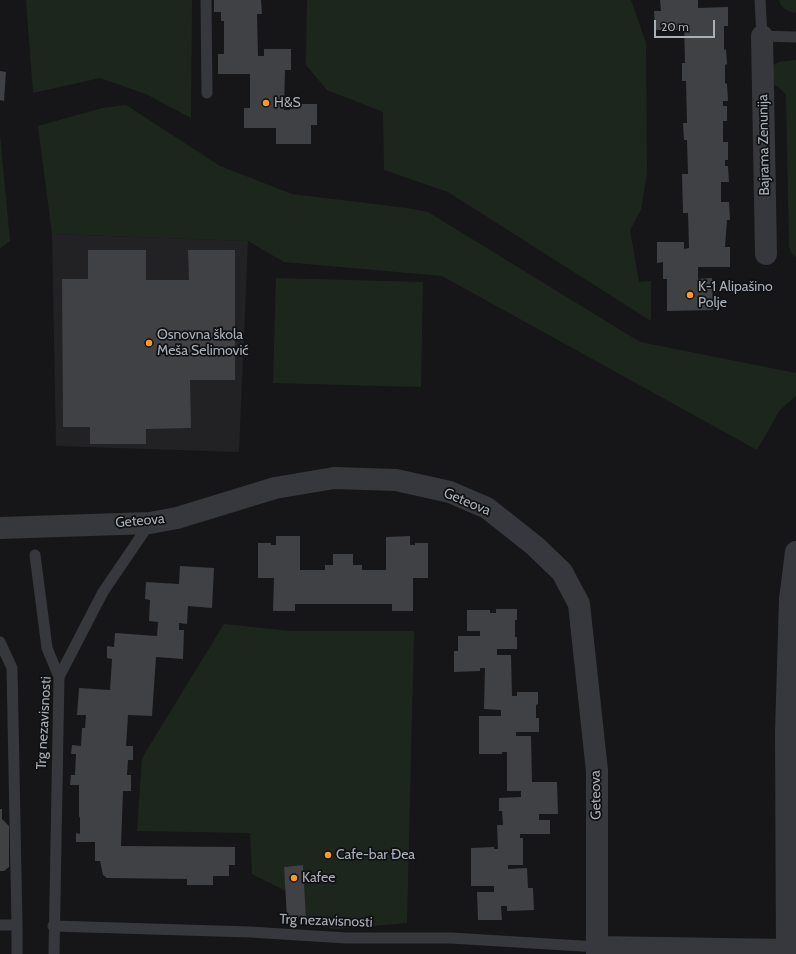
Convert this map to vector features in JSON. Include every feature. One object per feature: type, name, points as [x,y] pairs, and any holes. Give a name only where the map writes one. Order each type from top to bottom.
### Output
[{"type":"street","name":"Bajrama Zenunija","points":[[762,36],[766,254]]},
{"type":"street","name":"Geteova","points":[[0,528],[150,523],[184,516],[275,488],[334,478],[396,480],[450,492],[487,508],[536,546],[562,572],[579,604],[597,771],[597,951]]},
{"type":"street","points":[[597,951],[787,952],[791,810],[786,732],[790,599],[796,552]]},
{"type":"lane","points":[[206,0],[207,93]]},
{"type":"lane","points":[[760,0],[762,36],[796,37]]},
{"type":"lane","name":"Trg nezavisnosti","points":[[54,954],[53,926],[58,676],[103,592],[150,523]]},
{"type":"lane","points":[[35,555],[47,648],[58,676]]},
{"type":"lane","name":"Trg nezavisnosti","points":[[0,642],[12,668],[18,925],[16,954]]},
{"type":"lane","points":[[0,924],[18,925]]},
{"type":"lane","name":"Trg nezavisnosti","points":[[53,926],[250,932],[346,938],[451,938],[597,951]]},
{"type":"shaded area","points":[[26,0],[192,0],[191,118],[146,94],[100,78],[33,93]]},
{"type":"shaded area","points":[[307,0],[631,0],[646,43],[647,173],[641,210],[630,230],[639,282],[651,281],[651,321],[448,192],[384,170],[383,112],[327,90],[306,65]]},
{"type":"shaded area","points":[[779,0],[796,0],[796,13],[783,8]]},
{"type":"shaded area","points":[[796,60],[796,257],[792,254],[789,247],[786,94],[773,83],[772,78],[773,65],[779,62]]},
{"type":"shaded area","points":[[126,105],[220,166],[292,194],[407,208],[428,212],[640,342],[796,373],[796,396],[780,410],[757,450],[442,276],[284,262],[248,241],[52,234],[38,126],[102,108]]},
{"type":"shaded area","points":[[0,134],[10,241],[0,248]]},
{"type":"shaded area","name":"Osnovna škola Meša Selimović","points":[[52,234],[248,241],[239,452],[56,446]]},
{"type":"shaded area","points":[[276,278],[423,282],[421,387],[273,383]]},
{"type":"shaded area","points":[[224,624],[291,631],[414,631],[407,923],[336,929],[312,925],[306,918],[303,865],[284,867],[286,891],[252,874],[250,833],[137,831],[142,758]]},
{"type":"building","points":[[214,0],[261,0],[262,14],[257,14],[258,56],[264,56],[264,49],[291,49],[291,70],[285,70],[284,110],[290,110],[290,104],[317,104],[317,125],[311,125],[311,144],[276,144],[276,128],[244,128],[244,108],[250,108],[250,74],[218,74],[218,54],[224,54],[224,21],[221,21],[221,12],[214,12]]},
{"type":"building","points":[[660,0],[698,0],[698,8],[728,7],[728,26],[724,26],[724,50],[726,49],[727,64],[725,65],[725,83],[727,84],[728,101],[723,101],[723,106],[727,106],[727,121],[723,121],[723,142],[728,142],[728,160],[725,160],[725,166],[728,166],[729,182],[721,182],[721,202],[729,202],[730,220],[727,220],[725,247],[730,247],[730,267],[698,267],[698,279],[712,278],[713,310],[667,311],[667,279],[663,279],[663,262],[657,263],[657,242],[684,242],[684,249],[689,248],[688,213],[683,213],[682,174],[688,174],[687,140],[684,140],[683,123],[687,123],[686,81],[682,81],[682,63],[685,63],[684,23],[682,23],[682,30],[655,30],[654,11],[661,11]]},
{"type":"building","points":[[0,71],[6,72],[4,101],[0,100]]},
{"type":"building","name":"Osnovna škola Meša Selimović","points":[[88,250],[146,250],[146,280],[189,280],[188,250],[235,250],[235,380],[190,380],[191,428],[146,429],[146,444],[90,444],[90,427],[63,427],[62,279],[88,279]]},
{"type":"building","points":[[276,536],[300,536],[300,570],[325,570],[325,565],[333,565],[333,554],[353,554],[353,565],[362,565],[362,570],[386,570],[386,537],[410,536],[410,545],[415,545],[415,543],[428,543],[428,578],[413,578],[413,611],[392,611],[392,604],[295,604],[295,611],[273,611],[274,578],[258,578],[258,543],[271,543],[271,545],[276,545]]},
{"type":"building","points":[[180,566],[214,568],[212,608],[188,606],[187,624],[179,623],[179,630],[184,630],[183,659],[156,657],[152,716],[128,715],[126,746],[133,746],[133,760],[128,760],[127,775],[131,775],[131,791],[123,791],[121,846],[235,847],[235,865],[229,865],[229,876],[213,876],[213,885],[187,885],[187,879],[107,878],[103,875],[100,861],[95,861],[95,842],[76,842],[76,833],[80,834],[79,785],[70,785],[71,775],[75,775],[76,754],[71,754],[72,745],[81,746],[82,728],[85,728],[86,715],[77,715],[79,688],[110,690],[112,659],[107,658],[107,646],[114,647],[115,633],[157,636],[158,622],[149,621],[150,600],[145,599],[146,582],[179,584]]},
{"type":"building","points":[[496,609],[517,609],[517,620],[515,620],[515,637],[517,637],[517,649],[497,649],[497,655],[511,655],[512,696],[517,696],[517,692],[538,692],[536,718],[539,718],[539,732],[516,732],[516,736],[531,736],[532,782],[557,782],[558,814],[539,814],[539,820],[550,820],[550,834],[520,834],[520,838],[523,838],[523,865],[508,865],[508,869],[527,868],[528,888],[533,888],[534,910],[507,911],[507,906],[501,906],[502,920],[478,920],[477,892],[494,892],[494,886],[471,886],[471,848],[494,847],[494,849],[498,849],[497,825],[503,825],[502,811],[499,811],[499,798],[521,797],[521,791],[507,791],[507,752],[502,752],[502,754],[479,754],[479,716],[501,716],[501,710],[484,709],[485,668],[480,668],[480,671],[454,672],[454,651],[458,651],[458,636],[480,636],[480,631],[467,631],[467,610],[490,610],[490,613],[496,613]]},
{"type":"building","points":[[0,809],[2,809],[2,819],[9,826],[9,867],[4,871],[0,871]]},
{"type":"building","points":[[303,865],[306,918],[287,918],[284,867]]},
{"type":"place","name":"H&S","points":[[266,103]]},
{"type":"place","name":"K-1 Alipašino Polje","points":[[690,295]]},
{"type":"place","name":"Osnovna škola Meša Selimović","points":[[149,343]]},
{"type":"place","name":"Cafe-bar Đea","points":[[328,855]]},
{"type":"place","name":"Kafee","points":[[294,878]]}]
